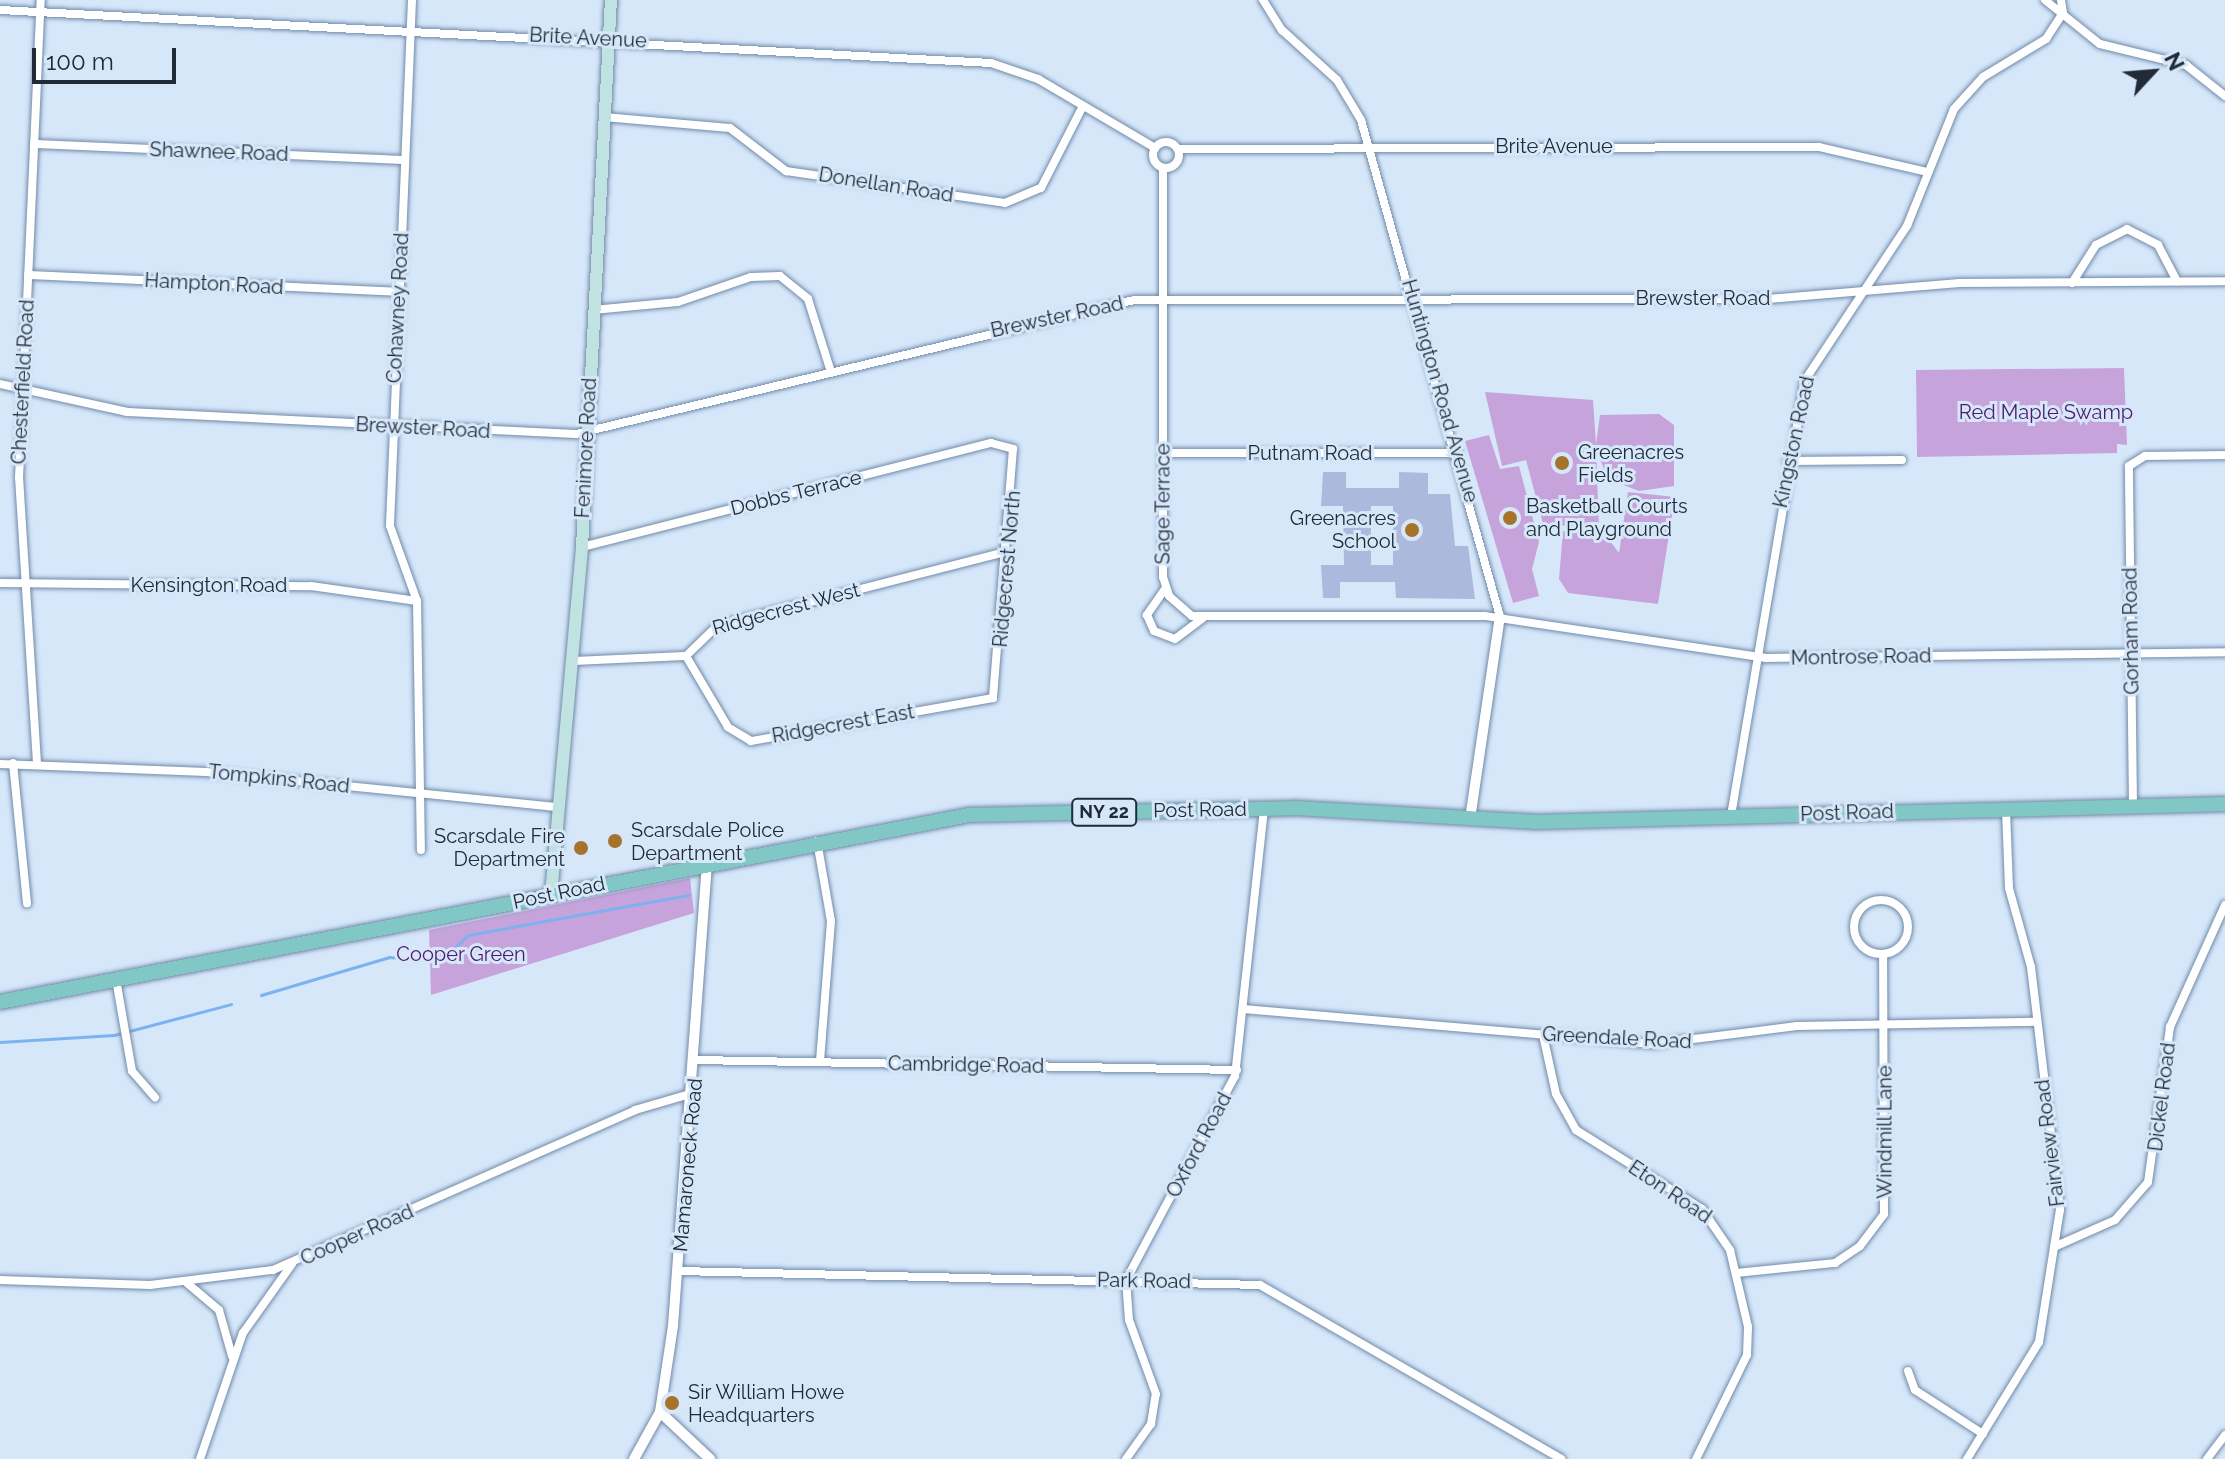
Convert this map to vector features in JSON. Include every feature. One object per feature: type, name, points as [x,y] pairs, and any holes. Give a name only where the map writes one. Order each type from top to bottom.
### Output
[{"type":"main road","name":"Fenimore Road","points":[[551,895],[582,547],[611,0]]},
{"type":"main road","name":"Post Road","points":[[0,1002],[117,985],[817,840],[969,815],[1264,808],[1470,819],[2225,804]]},
{"type":"street","name":"Chesterfield Road","points":[[37,763],[25,583],[23,389],[41,0]]},
{"type":"street","name":"Cohawney Road","points":[[412,0],[393,426],[392,538],[417,601],[421,850]]},
{"type":"street","name":"Huntington Road Avenue","points":[[1263,0],[1282,30],[1343,88],[1370,147],[1458,453],[1500,617],[1470,819]]},
{"type":"street","points":[[2045,0],[2100,44],[2198,70],[2225,96]]},
{"type":"street","points":[[2061,0],[2063,13]]},
{"type":"street","name":"Brite Avenue","points":[[0,10],[609,39],[991,63],[1038,79],[1082,108],[1155,148],[1164,142],[1178,149],[1819,147],[1927,172]]},
{"type":"street","name":"Kingston Road","points":[[1731,816],[1788,461],[1809,370],[1907,226],[1927,172],[1963,96],[2046,39],[2063,13]]},
{"type":"street","name":"Donellan Road","points":[[604,117],[730,128],[786,171],[1005,203],[1041,188],[1082,108]]},
{"type":"street","name":"Shawnee Road","points":[[34,144],[405,160]]},
{"type":"street","points":[[1155,148],[1163,168],[1175,165],[1178,149]]},
{"type":"street","name":"Sage Terrace","points":[[1163,168],[1165,589],[1184,611],[1203,618]]},
{"type":"street","points":[[2072,283],[2096,245],[2127,229],[2158,245],[2177,281]]},
{"type":"street","name":"Hampton Road","points":[[28,275],[399,292]]},
{"type":"street","points":[[593,310],[678,302],[751,277],[780,276],[808,299],[831,372]]},
{"type":"street","name":"Brewster Road","points":[[0,384],[127,412],[393,426],[587,432],[1080,308],[1162,299],[1414,299],[1860,292],[2072,283],[2225,281]]},
{"type":"street","name":"Dobbs Terrace","points":[[582,547],[1010,445]]},
{"type":"street","name":"Ridgecrest North","points":[[996,695],[1009,551],[1010,445]]},
{"type":"street","name":"Putnam Road","points":[[1163,453],[1458,453]]},
{"type":"street","name":"Gorham Road","points":[[2133,805],[2128,475],[2135,459],[2225,455]]},
{"type":"street","points":[[1788,461],[1902,460]]},
{"type":"street","name":"Ridgecrest West","points":[[686,656],[717,626],[1009,551]]},
{"type":"street","name":"Kensington Road","points":[[0,583],[311,586],[417,601]]},
{"type":"street","points":[[1165,589],[1147,615],[1154,631],[1175,639],[1203,618],[1500,617]]},
{"type":"street","name":"Montrose Road","points":[[1500,617],[1755,656],[2225,652]]},
{"type":"street","points":[[572,661],[686,656]]},
{"type":"street","name":"Ridgecrest East","points":[[686,656],[728,727],[751,741],[996,695]]},
{"type":"street","points":[[13,763],[27,903]]},
{"type":"street","name":"Tompkins Road","points":[[0,764],[37,763],[421,793],[558,807]]},
{"type":"street","name":"Oxford Road","points":[[1126,1280],[1237,1070],[1264,808]]},
{"type":"street","name":"Fairview Road","points":[[1967,1459],[2039,1342],[2060,1210],[2037,1022],[2009,888],[2006,809]]},
{"type":"street","points":[[817,840],[831,921],[820,1062]]},
{"type":"street","name":"Mamaroneck Road","points":[[634,1459],[660,1412],[679,1271],[694,1093],[707,863]]},
{"type":"street","points":[[1875,900],[1899,906],[1908,921],[1900,946],[1883,954],[1863,947],[1854,929],[1861,908],[1875,900]]},
{"type":"street","name":"Dickel Road","points":[[2054,1247],[2106,1226],[2148,1182],[2170,1027],[2225,905]]},
{"type":"street","name":"Windmill Lane","points":[[1736,1273],[1823,1267],[1860,1246],[1878,1224],[1887,1185],[1883,954]]},
{"type":"street","points":[[117,985],[129,1037],[132,1071],[155,1097]]},
{"type":"street","name":"Greendale Road","points":[[1243,1009],[1677,1044],[1797,1026],[2037,1022]]},
{"type":"street","name":"Eton Road","points":[[1543,1035],[1570,1122],[1714,1220],[1736,1273],[1747,1355],[1696,1459]]},
{"type":"street","name":"Cambridge Road","points":[[696,1060],[1237,1070]]},
{"type":"street","name":"Cooper Road","points":[[0,1280],[186,1283],[292,1264],[635,1110],[694,1093]]},
{"type":"street","points":[[200,1459],[232,1357],[292,1264]]},
{"type":"street","name":"Park Road","points":[[679,1271],[1126,1280],[1271,1287],[1561,1459]]},
{"type":"street","points":[[1126,1280],[1129,1320],[1156,1394],[1151,1424],[1126,1459]]},
{"type":"street","points":[[186,1283],[219,1310],[232,1357]]},
{"type":"street","points":[[1908,1371],[1915,1390],[1983,1434]]},
{"type":"street","points":[[660,1412],[710,1459]]},
{"type":"street","points":[[2207,1459],[2225,1435]]},
{"type":"green space","name":"Red Maple Swamp","points":[[2124,368],[2127,445],[2117,444],[2117,453],[1917,457],[1916,370]]},
{"type":"green space","name":"Greenacres Fields","points":[[1485,392],[1593,400],[1596,444],[1600,415],[1659,414],[1674,425],[1674,486],[1639,491],[1608,479],[1596,449],[1599,528],[1543,524],[1526,460],[1502,466]]},
{"type":"green space","name":"Basketball Courts and Playground","points":[[1489,435],[1500,469],[1519,466],[1539,542],[1532,569],[1539,596],[1513,603],[1465,441]]},
{"type":"green space","points":[[1628,492],[1675,497],[1658,604],[1568,593],[1559,579],[1563,531],[1607,537],[1619,553]]},
{"type":"green space","name":"Cooper Green","points":[[690,878],[694,913],[431,995],[429,930]]},
{"type":"building","name":"Greenacres School","points":[[1323,472],[1346,472],[1346,488],[1399,488],[1399,472],[1428,473],[1428,494],[1450,494],[1455,546],[1468,546],[1475,599],[1396,598],[1395,582],[1340,582],[1340,598],[1323,598],[1321,565],[1344,565],[1343,506],[1321,506]],"holes":[[[1371,506],[1393,506],[1393,565],[1371,565]]]},
{"type":"waterway","points":[[261,995],[389,957],[440,961],[468,935],[688,895]]},
{"type":"waterway","points":[[0,1042],[114,1035],[231,1004]]},
{"type":"place","name":"Greenacres Fields","points":[[1562,463]]},
{"type":"place","name":"Basketball Courts and Playground","points":[[1510,518]]},
{"type":"place","name":"Greenacres School","points":[[1412,530]]},
{"type":"place","name":"Scarsdale Police Department","points":[[615,841]]},
{"type":"place","name":"Scarsdale Fire Department","points":[[581,848]]},
{"type":"place","name":"Sir William Howe Headquarters","points":[[672,1403]]}]
